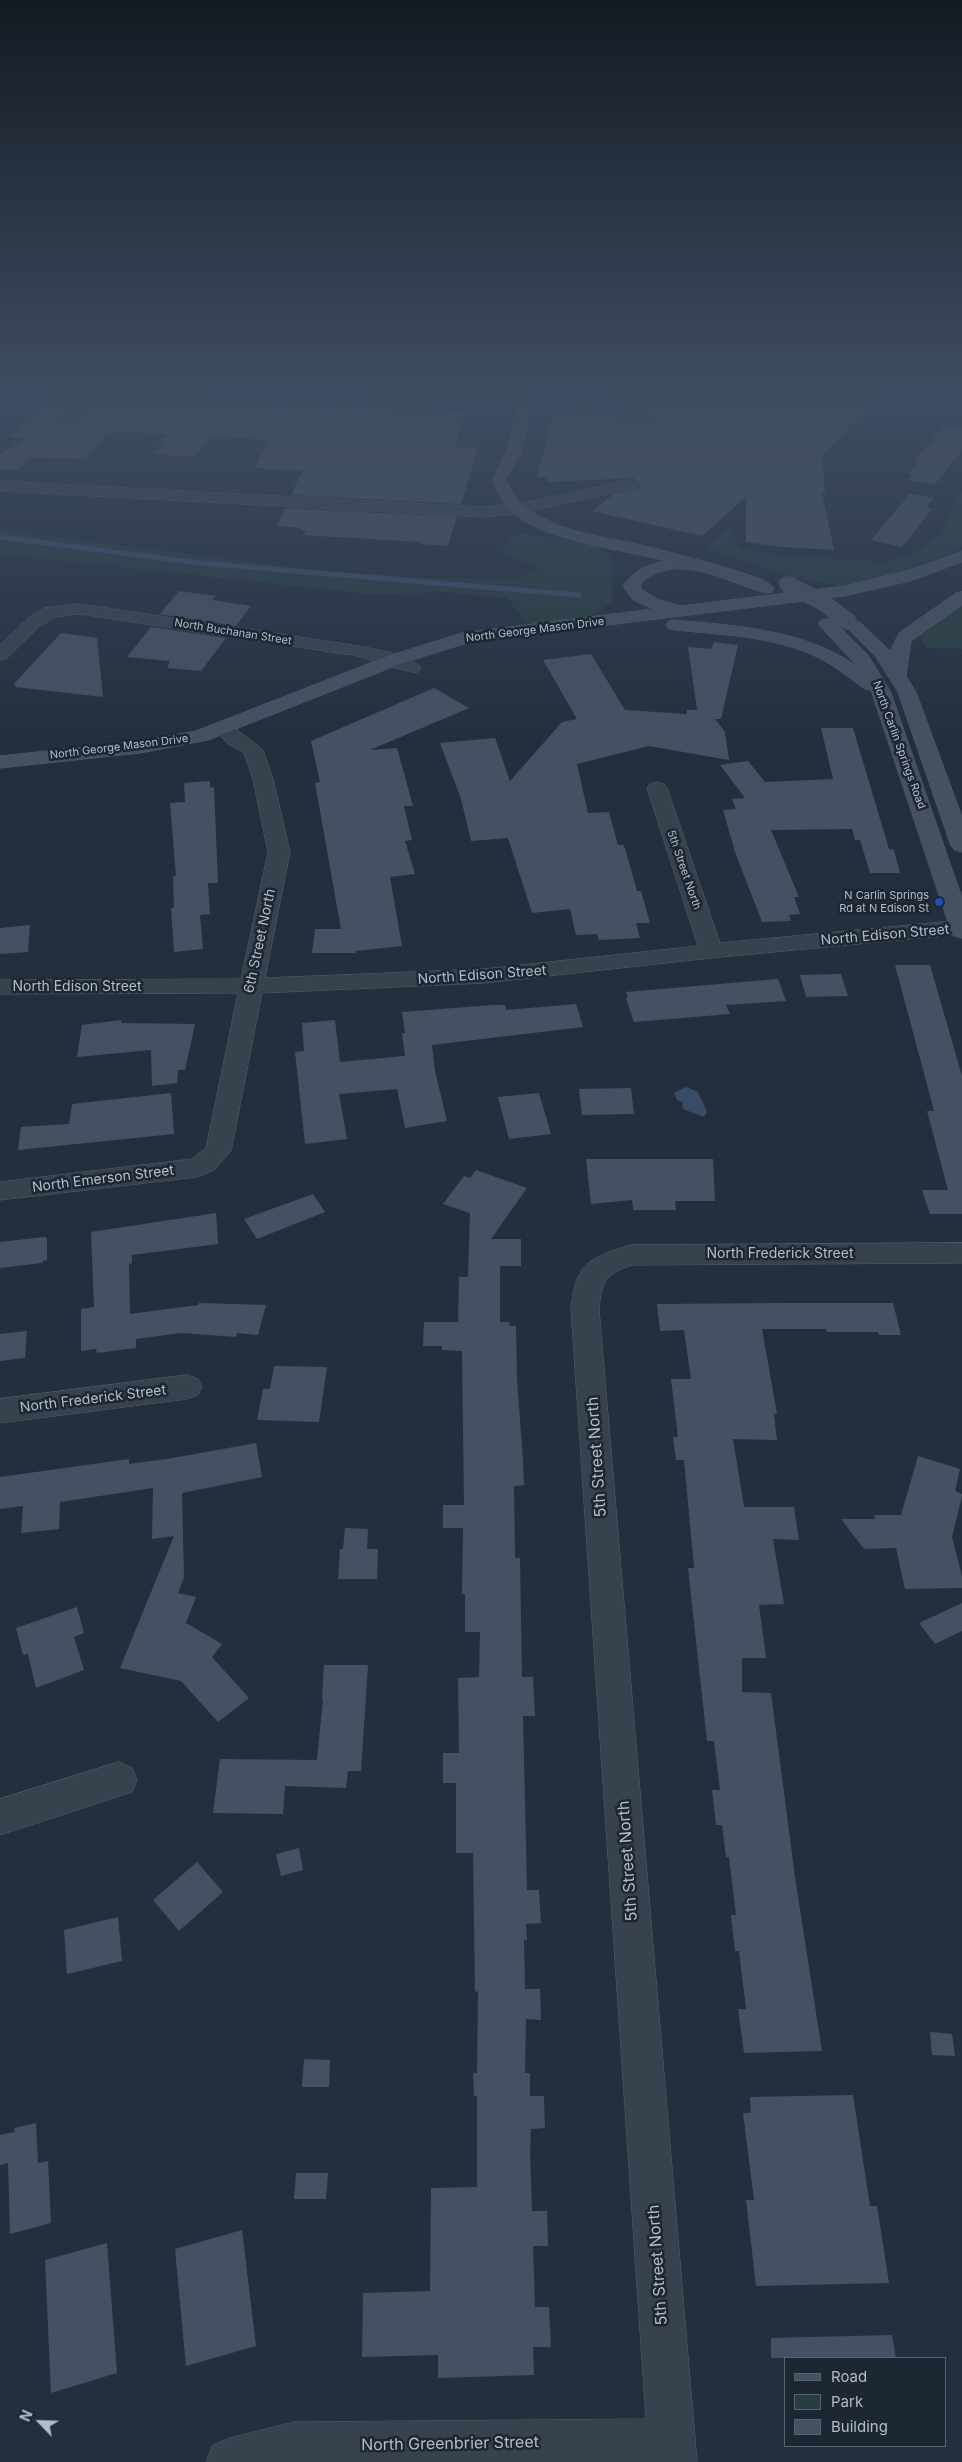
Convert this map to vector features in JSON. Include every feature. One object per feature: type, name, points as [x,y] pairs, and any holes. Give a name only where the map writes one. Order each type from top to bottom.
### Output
[{"type":"main road","name":"North Carlin Springs Road","points":[[521,511],[550,527],[588,539],[625,541],[692,550],[787,584],[821,602],[849,622],[883,654],[898,674],[907,692],[962,846]]},
{"type":"main road","name":"North Carlin Springs Road","points":[[557,511],[569,518],[625,541],[736,575],[800,604],[828,624],[862,659],[882,693],[962,928]]},
{"type":"main road","points":[[618,563],[625,541]]},
{"type":"main road","name":"North George Mason Drive","points":[[0,762],[229,734],[394,660],[468,637],[711,609],[844,591],[885,583],[927,571],[962,556]]},
{"type":"main road","points":[[702,565],[678,565],[643,572],[635,579],[632,586],[634,592],[641,597],[662,607],[677,610],[711,609]]},
{"type":"main road","name":"North George Mason Drive","points":[[0,775],[177,755],[229,734],[456,653],[494,646],[845,604],[886,597],[933,585]]},
{"type":"main road","points":[[594,622],[616,592]]},
{"type":"main road","points":[[898,674],[898,654],[900,644],[905,637],[962,597]]},
{"type":"main road","points":[[671,625],[753,632],[793,642],[823,654],[882,693]]},
{"type":"street","points":[[462,511],[496,511]]},
{"type":"street","name":"North Buchanan Street","points":[[0,655],[34,622],[51,612],[80,609],[359,651],[394,660],[412,668]]},
{"type":"street","name":"6th Street North","points":[[205,1164],[218,1151],[279,852],[263,779],[253,750],[229,734]]},
{"type":"street","name":"5th Street North","points":[[657,788],[712,951]]},
{"type":"street","name":"North Edison Street","points":[[0,988],[251,986],[484,976],[581,967],[712,951],[962,928]]},
{"type":"street","name":"North Emerson Street","points":[[0,1191],[197,1168],[205,1164]]},
{"type":"street","name":"North Frederick Street","points":[[600,1264],[631,1255],[962,1253]]},
{"type":"street","name":"5th Street North","points":[[600,1264],[587,1284],[585,1309],[673,2452]]},
{"type":"street","name":"North Frederick Street","points":[[0,1411],[186,1387]]},
{"type":"street","points":[[0,1817],[119,1780]]},
{"type":"street","name":"North Greenbrier Street","points":[[230,2462],[294,2446],[673,2452]]},
{"type":"green space","points":[[950,511],[962,511],[962,547],[911,569],[840,586],[794,578],[707,548],[729,529],[740,549],[779,555],[887,562],[915,552],[942,533]]},
{"type":"green space","points":[[0,530],[312,570],[429,578],[515,579],[539,569],[501,551],[516,533],[537,535],[579,542],[602,550],[609,555],[613,570],[612,601],[603,608],[584,617],[573,620],[528,624],[507,598],[446,592],[370,594],[0,554]]},
{"type":"green space","points":[[962,603],[962,649],[927,648],[918,636]]},
{"type":"water","points":[[686,1087],[698,1092],[707,1112],[704,1117],[683,1109],[682,1102],[677,1100],[674,1093]]},
{"type":"building","points":[[284,511],[340,511],[457,517],[448,546],[420,544],[421,542],[303,535],[306,530],[301,530],[302,528],[277,526]]},
{"type":"building","points":[[592,511],[730,511],[702,536]]},
{"type":"building","points":[[746,511],[826,511],[834,550],[781,547],[746,542]]},
{"type":"building","points":[[896,511],[931,511],[901,547],[871,540]]},
{"type":"building","points":[[179,591],[216,596],[212,600],[251,606],[236,626],[160,614]]},
{"type":"building","points":[[151,627],[226,638],[201,671],[167,668],[170,661],[127,657]]},
{"type":"building","points":[[61,633],[97,638],[103,697],[15,687],[16,685],[13,685]]},
{"type":"building","points":[[714,642],[738,645],[721,719],[715,719],[725,732],[729,760],[649,746],[577,764],[588,813],[609,812],[618,845],[623,845],[625,848],[637,891],[641,891],[650,923],[636,923],[640,938],[599,940],[597,934],[576,935],[570,909],[532,913],[508,838],[471,841],[461,799],[440,743],[495,738],[510,781],[562,722],[577,719],[543,660],[591,654],[625,710],[687,714],[687,710],[697,710],[688,647],[711,649]]},
{"type":"building","points":[[434,688],[469,708],[370,750],[397,748],[413,806],[404,806],[412,840],[405,841],[415,874],[390,877],[402,946],[356,951],[356,953],[312,953],[315,929],[341,929],[315,783],[320,782],[311,741]]},
{"type":"building","points":[[821,728],[853,728],[889,849],[894,850],[900,873],[870,873],[860,840],[855,840],[852,829],[771,830],[799,897],[794,897],[800,914],[789,915],[791,921],[762,922],[735,852],[723,810],[736,809],[732,799],[745,798],[720,765],[748,761],[765,782],[833,779]]},
{"type":"building","points":[[210,781],[210,788],[214,787],[218,883],[208,883],[210,914],[200,915],[203,949],[174,952],[171,908],[174,908],[173,876],[176,876],[170,803],[185,802],[184,783]]},
{"type":"building","points":[[30,925],[28,952],[0,954],[0,928]]},
{"type":"building","points":[[895,965],[930,965],[962,1076],[962,1214],[930,1214],[922,1190],[948,1190],[927,1111],[934,1111]]},
{"type":"building","points":[[841,974],[848,996],[806,997],[800,975]]},
{"type":"building","points":[[778,979],[786,1001],[726,1005],[730,1014],[634,1022],[626,998],[628,998],[626,992]]},
{"type":"building","points":[[576,1004],[583,1027],[432,1045],[435,1071],[447,1121],[405,1128],[397,1089],[339,1094],[347,1139],[305,1144],[295,1052],[304,1051],[302,1023],[335,1020],[340,1062],[405,1056],[402,1033],[405,1033],[402,1012],[493,1005],[505,1005],[506,1010]]},
{"type":"building","points":[[121,1020],[121,1023],[195,1024],[185,1070],[178,1070],[177,1083],[152,1086],[151,1050],[77,1057],[82,1025]]},
{"type":"building","points":[[631,1088],[634,1114],[582,1115],[579,1089]]},
{"type":"building","points":[[171,1093],[174,1134],[18,1150],[21,1127],[69,1124],[72,1104]]},
{"type":"building","points":[[539,1093],[551,1134],[509,1139],[498,1097]]},
{"type":"building","points":[[586,1159],[713,1159],[715,1201],[675,1201],[676,1210],[633,1210],[632,1200],[591,1204]]},
{"type":"building","points":[[476,1170],[527,1188],[491,1239],[521,1239],[521,1266],[500,1266],[500,1322],[509,1322],[510,1326],[516,1326],[517,1380],[523,1460],[524,1485],[514,1486],[515,1558],[520,1558],[522,1677],[533,1677],[535,1716],[523,1716],[527,1890],[539,1890],[541,1923],[526,1924],[527,1940],[524,1940],[525,1989],[540,1989],[541,2020],[526,2019],[525,2073],[530,2073],[530,2096],[544,2096],[545,2128],[531,2129],[530,2152],[532,2211],[547,2211],[548,2246],[533,2246],[535,2307],[549,2307],[551,2347],[533,2347],[534,2375],[438,2378],[438,2355],[362,2357],[363,2293],[430,2291],[431,2188],[477,2187],[477,2096],[474,2096],[473,2073],[477,2073],[478,1991],[475,1992],[473,1853],[456,1853],[456,1783],[443,1783],[443,1753],[459,1753],[458,1678],[479,1677],[480,1632],[465,1632],[465,1594],[462,1594],[463,1528],[443,1528],[443,1505],[464,1505],[462,1351],[442,1350],[442,1346],[423,1346],[424,1322],[458,1322],[459,1277],[468,1277],[470,1213],[443,1204],[464,1176],[470,1178]]},
{"type":"building","points":[[313,1194],[325,1212],[257,1239],[244,1219]]},
{"type":"building","points":[[216,1213],[218,1244],[132,1255],[132,1263],[129,1264],[130,1314],[198,1305],[199,1303],[266,1305],[258,1335],[237,1333],[236,1337],[181,1333],[136,1339],[136,1348],[97,1353],[96,1349],[81,1351],[81,1309],[94,1307],[91,1232]]},
{"type":"building","points":[[47,1238],[47,1260],[42,1263],[0,1268],[0,1242]]},
{"type":"building","points":[[893,1303],[901,1335],[879,1335],[878,1332],[827,1332],[826,1329],[762,1329],[777,1414],[774,1414],[777,1440],[733,1439],[744,1507],[794,1507],[799,1540],[773,1539],[784,1604],[759,1605],[766,1658],[742,1658],[742,1692],[771,1693],[795,1877],[822,2051],[744,2053],[738,2009],[746,2009],[739,1951],[735,1951],[731,1915],[736,1915],[729,1857],[726,1857],[722,1825],[716,1825],[712,1790],[720,1790],[714,1741],[707,1741],[688,1568],[694,1568],[684,1460],[676,1460],[673,1437],[678,1437],[671,1379],[691,1379],[684,1330],[660,1331],[657,1304]]},
{"type":"building","points":[[27,1331],[25,1358],[0,1361],[0,1334]]},
{"type":"building","points":[[274,1366],[327,1367],[319,1422],[257,1420],[263,1389],[270,1389]]},
{"type":"building","points":[[256,1443],[262,1477],[182,1493],[184,1577],[178,1593],[196,1597],[186,1623],[222,1644],[212,1657],[249,1698],[218,1722],[181,1681],[120,1668],[174,1536],[152,1539],[153,1488],[60,1502],[59,1529],[21,1533],[23,1506],[0,1509],[0,1477],[129,1459],[129,1464],[167,1459]]},
{"type":"building","points":[[918,1456],[960,1469],[955,1491],[962,1494],[962,1496],[952,1537],[962,1576],[962,1588],[905,1589],[896,1548],[864,1549],[841,1519],[875,1519],[874,1515],[901,1515]]},
{"type":"building","points":[[345,1528],[368,1529],[367,1549],[378,1549],[377,1579],[338,1579],[340,1549],[343,1549]]},
{"type":"building","points":[[962,1603],[962,1631],[935,1644],[919,1623]]},
{"type":"building","points":[[77,1607],[84,1633],[74,1637],[84,1670],[36,1688],[28,1654],[23,1655],[16,1628]]},
{"type":"building","points":[[324,1665],[368,1665],[361,1771],[348,1771],[346,1788],[285,1786],[283,1814],[213,1813],[220,1759],[317,1760],[323,1699]]},
{"type":"building","points":[[299,1848],[303,1870],[281,1876],[276,1854]]},
{"type":"building","points":[[197,1862],[223,1892],[179,1931],[153,1900]]},
{"type":"building","points":[[118,1917],[122,1961],[67,1974],[64,1930]]},
{"type":"building","points":[[930,2032],[952,2034],[955,2056],[932,2055]]},
{"type":"building","points":[[304,2059],[330,2060],[329,2087],[302,2087]]},
{"type":"building","points":[[853,2095],[870,2206],[877,2206],[889,2283],[756,2286],[746,2200],[754,2200],[743,2113],[751,2113],[750,2097]]},
{"type":"building","points":[[36,2123],[38,2163],[48,2161],[51,2223],[10,2234],[8,2163],[0,2165],[0,2135],[15,2132],[14,2128]]},
{"type":"building","points":[[296,2173],[328,2173],[326,2199],[294,2199]]},
{"type":"building","points":[[242,2230],[256,2346],[186,2366],[175,2249]]},
{"type":"building","points":[[107,2243],[117,2373],[51,2393],[45,2260]]},
{"type":"building","points":[[892,2335],[896,2357],[771,2358],[771,2338]]},
{"type":"waterway","points":[[0,537],[199,563],[579,595]]},
{"type":"place","name":"N Carlin Springs Rd at N Edison St","points":[[939,902]]}]
